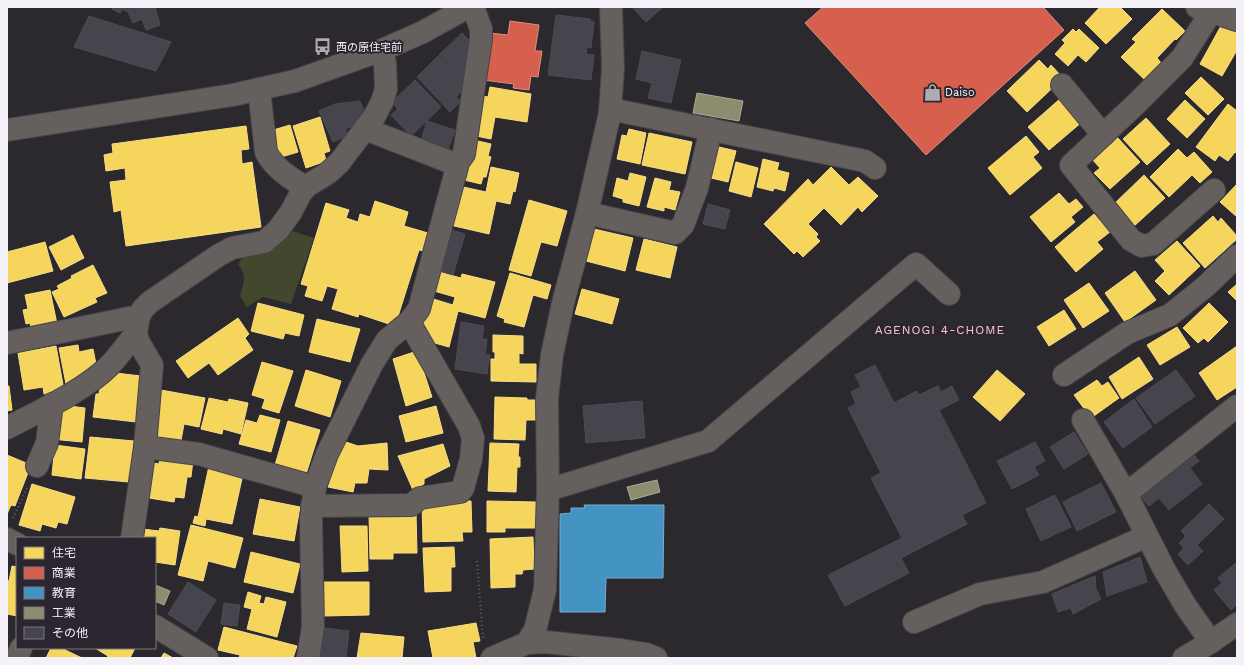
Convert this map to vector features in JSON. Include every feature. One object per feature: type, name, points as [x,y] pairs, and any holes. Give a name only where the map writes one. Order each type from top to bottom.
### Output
[{"type":"street","points":[[7,130],[225,96],[295,81],[382,50],[423,32],[468,7]]},
{"type":"street","points":[[308,658],[313,627],[313,497],[327,454],[372,364],[387,340],[409,322],[419,309],[456,171],[456,165],[464,154],[481,29],[473,7]]},
{"type":"street","points":[[540,648],[534,630],[545,590],[548,490],[547,398],[552,354],[563,303],[587,213],[610,109],[613,68],[611,7]]},
{"type":"street","points":[[1214,190],[1153,244],[1142,246],[1135,244],[1131,240],[1071,165],[1182,58],[1204,9],[1237,20]]},
{"type":"street","points":[[7,428],[92,381],[109,366],[137,325],[143,309],[150,302],[232,248],[264,242],[278,230],[306,187],[316,179],[328,173],[339,163],[374,117],[382,102],[386,89],[385,64],[382,50]]},
{"type":"street","points":[[1062,85],[1103,135]]},
{"type":"street","points":[[259,89],[266,152],[270,160],[278,168],[293,180],[306,187]]},
{"type":"street","points":[[610,109],[865,161],[875,168]]},
{"type":"street","points":[[366,127],[373,132],[456,165]]},
{"type":"street","points":[[587,213],[675,233],[684,225],[696,188],[711,129]]},
{"type":"street","points":[[1064,376],[1127,333],[1170,315],[1206,286],[1237,256]]},
{"type":"street","points":[[548,490],[708,441],[916,264],[949,294]]},
{"type":"street","points":[[145,447],[199,454],[313,497],[411,504],[420,498],[460,492],[463,488],[471,459],[473,438],[469,426],[409,322]]},
{"type":"street","points":[[7,343],[137,325]]},
{"type":"street","points":[[132,537],[145,447],[152,366],[138,341],[137,325]]},
{"type":"street","points":[[37,466],[47,443],[52,404]]},
{"type":"street","points":[[1126,494],[1237,406]]},
{"type":"street","points":[[1083,420],[1126,494],[1185,605],[1211,642]]},
{"type":"street","points":[[914,622],[980,594],[1043,582],[1147,536]]},
{"type":"street","points":[[1184,658],[1237,624]]},
{"type":"street","points":[[156,627],[207,658]]},
{"type":"street","points":[[488,650],[540,648],[621,650],[646,654],[656,658]]},
{"type":"path","points":[[13,519],[37,466]]},
{"type":"path","points":[[477,561],[488,650]]},
{"type":"green space","points":[[289,230],[314,238],[291,304],[263,297],[247,307],[240,296],[244,276],[238,265],[243,256]]},
{"type":"building: 住宅","points":[[1100,7],[1120,7],[1132,19],[1106,44],[1085,23]]},
{"type":"building: 住宅","points":[[1162,9],[1185,31],[1157,58],[1162,64],[1146,81],[1121,57],[1136,42],[1132,39]]},
{"type":"building: 住宅","points":[[1222,24],[1237,32],[1237,50],[1222,76],[1200,64]]},
{"type":"building: 住宅","points":[[1073,29],[1076,32],[1079,29],[1099,48],[1086,62],[1078,55],[1068,66],[1055,54],[1065,43],[1062,40]]},
{"type":"building: 住宅","points":[[1039,60],[1048,69],[1051,65],[1063,78],[1027,112],[1007,91]]},
{"type":"building: 住宅","points":[[1201,77],[1224,99],[1208,115],[1185,93]]},
{"type":"building: 住宅","points":[[490,87],[531,94],[527,122],[495,117],[491,139],[471,135],[477,95],[488,97]]},
{"type":"building: 住宅","points":[[1061,98],[1082,122],[1049,150],[1028,127]]},
{"type":"building: 住宅","points":[[1185,100],[1205,119],[1187,138],[1167,119]]},
{"type":"building: 住宅","points":[[1228,104],[1237,111],[1237,154],[1235,152],[1228,161],[1219,155],[1215,161],[1196,147]]},
{"type":"building: 住宅","points":[[320,117],[330,151],[324,153],[326,161],[306,168],[293,126]]},
{"type":"building: 住宅","points":[[1146,118],[1170,144],[1147,165],[1123,139]]},
{"type":"building: 住宅","points":[[290,125],[298,152],[278,158],[270,131]]},
{"type":"building: 住宅","points":[[246,126],[249,149],[241,150],[242,164],[252,162],[261,227],[126,246],[121,210],[114,212],[110,182],[126,180],[125,168],[106,171],[104,155],[113,153],[112,144]]},
{"type":"building: 住宅","points":[[629,129],[646,133],[640,164],[617,159],[622,135],[627,136]]},
{"type":"building: 住宅","points":[[649,133],[692,142],[685,174],[642,165]]},
{"type":"building: 住宅","points":[[1026,136],[1039,152],[1033,157],[1042,168],[1010,195],[988,168]]},
{"type":"building: 住宅","points":[[1117,137],[1140,162],[1110,189],[1094,173],[1100,168],[1092,159]]},
{"type":"building: 住宅","points":[[469,139],[491,144],[488,156],[491,157],[486,177],[483,177],[481,184],[460,179]]},
{"type":"building: 住宅","points":[[715,146],[736,151],[728,182],[707,177]]},
{"type":"building: 住宅","points":[[1178,149],[1187,158],[1194,152],[1212,172],[1200,183],[1192,175],[1169,197],[1150,177]]},
{"type":"building: 住宅","points":[[763,159],[779,163],[777,170],[789,173],[785,191],[774,188],[773,191],[757,187]]},
{"type":"building: 住宅","points":[[736,162],[758,168],[751,197],[729,191]]},
{"type":"building: 住宅","points":[[491,167],[519,173],[515,192],[513,191],[510,204],[496,201],[489,234],[450,225],[459,186],[486,192]]},
{"type":"building: 住宅","points":[[831,167],[849,185],[858,177],[878,196],[862,212],[858,207],[841,225],[824,208],[808,224],[818,234],[816,237],[820,241],[803,257],[797,251],[794,254],[764,224],[808,179],[813,185]]},
{"type":"building: 住宅","points":[[630,173],[646,177],[639,206],[623,202],[623,199],[613,196],[617,178],[628,181]]},
{"type":"building: 住宅","points":[[1144,175],[1165,198],[1133,227],[1113,205]]},
{"type":"building: 住宅","points":[[655,178],[671,182],[669,190],[680,192],[675,210],[664,207],[664,211],[647,207]]},
{"type":"building: 住宅","points":[[1237,184],[1237,217],[1220,202]]},
{"type":"building: 住宅","points":[[1059,193],[1069,204],[1076,199],[1083,207],[1071,217],[1075,222],[1051,242],[1030,217]]},
{"type":"building: 住宅","points":[[529,200],[567,211],[557,246],[541,242],[531,276],[509,270]]},
{"type":"building: 住宅","points":[[375,201],[408,212],[404,226],[428,233],[423,251],[419,250],[395,326],[359,314],[358,317],[332,309],[338,289],[327,286],[322,301],[305,296],[308,286],[301,284],[326,203],[349,210],[346,218],[358,222],[360,214],[370,217]]},
{"type":"building: 住宅","points":[[1094,214],[1110,232],[1097,242],[1103,249],[1076,272],[1055,247]]},
{"type":"building: 住宅","points":[[1213,216],[1218,222],[1221,218],[1237,236],[1237,239],[1205,268],[1183,243]]},
{"type":"building: 住宅","points":[[594,229],[633,238],[625,271],[586,261]]},
{"type":"building: 住宅","points":[[73,235],[84,258],[61,270],[49,247]]},
{"type":"building: 住宅","points":[[644,239],[677,247],[670,278],[636,270]]},
{"type":"building: 住宅","points":[[1177,241],[1200,266],[1169,295],[1155,281],[1165,271],[1155,260]]},
{"type":"building: 住宅","points":[[45,242],[53,271],[7,283],[7,252]]},
{"type":"building: 住宅","points":[[93,265],[107,293],[95,298],[97,302],[64,317],[52,292],[59,289],[57,286],[72,278],[71,276]]},
{"type":"building: 住宅","points":[[1135,271],[1156,300],[1125,322],[1105,293]]},
{"type":"building: 住宅","points":[[439,272],[461,278],[462,274],[495,282],[485,318],[458,311],[449,347],[424,340],[427,331],[422,330],[430,298],[453,305],[455,297],[434,291]]},
{"type":"building: 住宅","points":[[510,273],[551,285],[547,299],[533,295],[524,327],[504,322],[505,319],[497,316]]},
{"type":"building: 住宅","points":[[1089,283],[1109,311],[1083,328],[1064,300]]},
{"type":"building: 住宅","points":[[1237,284],[1237,301],[1228,292]]},
{"type":"building: 住宅","points":[[582,289],[619,299],[612,324],[575,314]]},
{"type":"building: 住宅","points":[[50,290],[58,329],[32,334],[30,323],[26,324],[23,310],[28,309],[25,295]]},
{"type":"building: 住宅","points":[[258,303],[304,315],[299,336],[285,333],[283,339],[251,331]]},
{"type":"building: 住宅","points":[[1209,303],[1228,322],[1208,342],[1204,338],[1198,343],[1183,328]]},
{"type":"building: 住宅","points":[[1064,310],[1076,329],[1049,346],[1037,327]]},
{"type":"building: 住宅","points":[[238,318],[249,334],[245,338],[253,350],[218,375],[209,363],[188,378],[176,361]]},
{"type":"building: 住宅","points":[[317,319],[360,329],[350,362],[309,352]]},
{"type":"building: 住宅","points":[[1177,327],[1190,347],[1160,365],[1147,345]]},
{"type":"building: 住宅","points":[[493,335],[523,336],[523,354],[519,353],[519,364],[536,364],[536,382],[491,381],[491,359],[495,359],[495,352],[493,352]]},
{"type":"building: 住宅","points":[[78,345],[79,352],[93,349],[97,369],[83,372],[85,380],[66,384],[59,348]]},
{"type":"building: 住宅","points":[[56,346],[64,390],[44,394],[43,387],[24,390],[18,353]]},
{"type":"building: 住宅","points":[[1237,346],[1237,387],[1217,400],[1199,373]]},
{"type":"building: 住宅","points":[[417,351],[432,397],[406,406],[393,359]]},
{"type":"building: 住宅","points":[[1139,357],[1153,379],[1122,399],[1109,377]]},
{"type":"building: 住宅","points":[[262,362],[293,371],[279,413],[262,408],[265,399],[252,395]]},
{"type":"building: 住宅","points":[[306,370],[341,381],[330,417],[295,406]]},
{"type":"building: 住宅","points":[[997,370],[1025,394],[1000,421],[973,397]]},
{"type":"building: 住宅","points":[[107,372],[141,376],[136,422],[93,417],[96,394],[99,394],[101,375]]},
{"type":"building: 住宅","points":[[1097,380],[1102,386],[1108,382],[1119,398],[1091,418],[1074,395]]},
{"type":"building: 住宅","points":[[7,386],[9,386],[12,410],[7,411]]},
{"type":"building: 住宅","points":[[161,390],[205,398],[199,427],[184,424],[180,446],[151,440]]},
{"type":"building: 住宅","points":[[495,397],[527,398],[527,400],[536,400],[536,420],[526,420],[525,440],[494,439]]},
{"type":"building: 住宅","points":[[209,398],[228,402],[229,399],[248,403],[241,434],[223,429],[222,434],[201,429]]},
{"type":"building: 住宅","points":[[61,405],[85,408],[82,442],[51,439]]},
{"type":"building: 住宅","points":[[436,406],[443,433],[406,442],[399,416]]},
{"type":"building: 住宅","points":[[260,415],[280,420],[271,452],[239,444],[246,420],[257,423]]},
{"type":"building: 住宅","points":[[288,421],[320,430],[306,474],[275,465]]},
{"type":"building: 住宅","points":[[90,437],[134,441],[129,482],[85,478]]},
{"type":"building: 住宅","points":[[343,441],[358,446],[387,443],[388,470],[369,469],[367,483],[355,483],[353,492],[328,487]]},
{"type":"building: 住宅","points":[[490,443],[519,444],[518,457],[520,457],[520,467],[517,467],[516,492],[488,491]]},
{"type":"building: 住宅","points":[[443,444],[450,466],[424,479],[424,484],[413,490],[398,456]]},
{"type":"building: 住宅","points":[[55,445],[85,449],[81,479],[52,475]]},
{"type":"building: 住宅","points":[[7,455],[31,465],[15,506],[11,505],[7,514]]},
{"type":"building: 住宅","points":[[160,458],[193,460],[191,477],[187,477],[184,498],[175,497],[174,502],[149,498],[154,463],[159,464]]},
{"type":"building: 住宅","points":[[209,466],[243,474],[232,524],[206,519],[205,526],[193,523],[195,516],[198,517]]},
{"type":"building: 住宅","points":[[32,484],[75,497],[67,524],[58,522],[56,528],[42,524],[40,531],[19,525]]},
{"type":"building: 住宅","points":[[260,499],[300,507],[294,541],[253,534]]},
{"type":"building: 住宅","points":[[422,501],[445,501],[445,505],[451,505],[451,501],[471,501],[472,532],[462,532],[463,541],[423,542]]},
{"type":"building: 住宅","points":[[487,501],[536,502],[535,528],[505,528],[505,532],[487,532]]},
{"type":"building: 住宅","points":[[416,513],[417,553],[393,553],[393,559],[370,559],[369,514]]},
{"type":"building: 住宅","points":[[191,525],[243,538],[235,568],[208,561],[203,581],[178,575]]},
{"type":"building: 住宅","points":[[340,526],[367,526],[368,571],[342,572]]},
{"type":"building: 住宅","points":[[160,528],[180,531],[175,565],[156,562],[156,537],[141,537],[142,529],[159,531]]},
{"type":"building: 住宅","points":[[533,537],[534,569],[523,570],[522,574],[515,574],[515,587],[491,588],[490,539]]},
{"type":"building: 住宅","points":[[454,547],[455,567],[451,567],[451,591],[425,592],[423,548]]},
{"type":"building: 住宅","points":[[251,552],[300,564],[293,593],[244,582]]},
{"type":"building: 住宅","points":[[12,566],[16,567],[16,616],[7,614],[7,581],[9,581]]},
{"type":"building: 住宅","points":[[323,582],[369,582],[369,615],[323,616]]},
{"type":"building: 住宅","points":[[248,592],[261,596],[259,603],[264,604],[266,597],[286,602],[277,637],[247,629],[252,609],[244,607]]},
{"type":"building: 住宅","points":[[476,623],[480,641],[473,642],[476,658],[433,658],[428,631]]},
{"type":"building: 住宅","points":[[224,627],[297,646],[293,658],[239,658],[240,655],[218,650]]},
{"type":"building: 住宅","points":[[361,633],[404,637],[402,658],[357,658]]},
{"type":"building: 住宅","points":[[50,649],[63,649],[82,658],[46,658]]},
{"type":"building: 住宅","points":[[97,649],[134,649],[130,658],[107,658],[108,656]]},
{"type":"building: 住宅","points":[[164,653],[173,658],[161,658]]},
{"type":"building: 商業","name":"Daiso","points":[[823,7],[1043,7],[1064,30],[926,155],[805,23]]},
{"type":"building: 商業","points":[[510,21],[539,25],[535,51],[542,51],[538,77],[531,76],[529,90],[513,88],[514,84],[483,80],[490,33],[508,35]]},
{"type":"building: 教育","points":[[584,505],[664,505],[663,578],[606,578],[605,612],[560,612],[560,514],[571,513],[571,508],[585,508]]},
{"type":"building: 工業","points":[[697,93],[743,101],[739,121],[693,113]]},
{"type":"building: 工業","points":[[657,480],[660,492],[631,500],[627,487]]},
{"type":"building: 工業","points":[[156,585],[170,591],[164,605],[156,601]]},
{"type":"building: その他","points":[[113,7],[155,7],[160,25],[146,30],[142,19],[133,23],[128,12],[122,9],[120,13],[112,9]]},
{"type":"building: その他","points":[[632,7],[663,7],[646,22]]},
{"type":"building: その他","points":[[556,15],[590,19],[590,21],[594,22],[591,48],[587,47],[586,54],[594,55],[591,80],[548,75]]},
{"type":"building: その他","points":[[89,16],[171,42],[156,71],[74,47]]},
{"type":"building: その他","points":[[462,33],[475,46],[469,87],[439,55]]},
{"type":"building: その他","points":[[642,51],[681,60],[671,103],[648,98],[652,83],[636,79]]},
{"type":"building: その他","points":[[438,56],[467,86],[456,97],[461,101],[450,112],[417,77]]},
{"type":"building: その他","points":[[415,80],[441,107],[411,136],[391,115],[398,109],[392,102]]},
{"type":"building: その他","points":[[360,101],[365,113],[357,124],[345,129],[348,135],[333,142],[319,111],[335,104]]},
{"type":"building: その他","points":[[427,121],[455,130],[448,150],[421,141]]},
{"type":"building: その他","points":[[708,204],[730,210],[725,229],[703,224]]},
{"type":"building: その他","points":[[448,229],[465,234],[453,275],[437,270]]},
{"type":"building: その他","points":[[461,322],[484,326],[482,339],[487,339],[485,355],[490,355],[487,374],[455,369]]},
{"type":"building: その他","points":[[875,365],[894,403],[917,391],[919,395],[938,386],[941,392],[952,386],[959,400],[939,410],[986,503],[962,515],[967,524],[901,558],[909,573],[845,606],[828,575],[902,538],[871,478],[881,473],[848,408],[856,404],[851,392],[861,387],[855,375]]},
{"type":"building: その他","points":[[1176,370],[1195,396],[1155,424],[1136,398]]},
{"type":"building: その他","points":[[1134,399],[1152,427],[1123,448],[1104,422]]},
{"type":"building: その他","points":[[642,401],[645,438],[586,443],[583,406]]},
{"type":"building: その他","points":[[1074,432],[1088,454],[1064,469],[1050,447]]},
{"type":"building: その他","points":[[1035,442],[1045,461],[1034,467],[1039,475],[1012,489],[997,461]]},
{"type":"building: その他","points":[[1192,452],[1199,461],[1190,468],[1202,484],[1169,510],[1159,498],[1149,506],[1139,495]]},
{"type":"building: その他","points":[[1101,483],[1116,512],[1077,531],[1063,502]]},
{"type":"building: その他","points":[[1055,495],[1071,527],[1041,541],[1026,509]]},
{"type":"building: その他","points":[[1209,504],[1224,519],[1197,545],[1203,551],[1188,565],[1178,554],[1184,548],[1179,543],[1186,536],[1181,531]]},
{"type":"building: その他","points":[[1140,557],[1147,582],[1107,596],[1103,572]]},
{"type":"building: その他","points":[[1237,562],[1237,604],[1231,610],[1214,590],[1222,583],[1218,578]]},
{"type":"building: その他","points":[[1095,576],[1096,589],[1101,599],[1073,614],[1071,608],[1058,612],[1052,594]]},
{"type":"building: その他","points":[[188,582],[216,600],[196,632],[168,614]]},
{"type":"building: その他","points":[[224,603],[240,605],[237,626],[221,624]]},
{"type":"building: その他","points":[[325,628],[349,631],[346,658],[319,658]]},
{"type":"place","name":"西の原住宅前","points":[[323,47]]},
{"type":"place","name":"Daiso","points":[[932,92]]},
{"type":"district","name":"AGENOGI 4-CHOME","points":[[940,330]]}]
